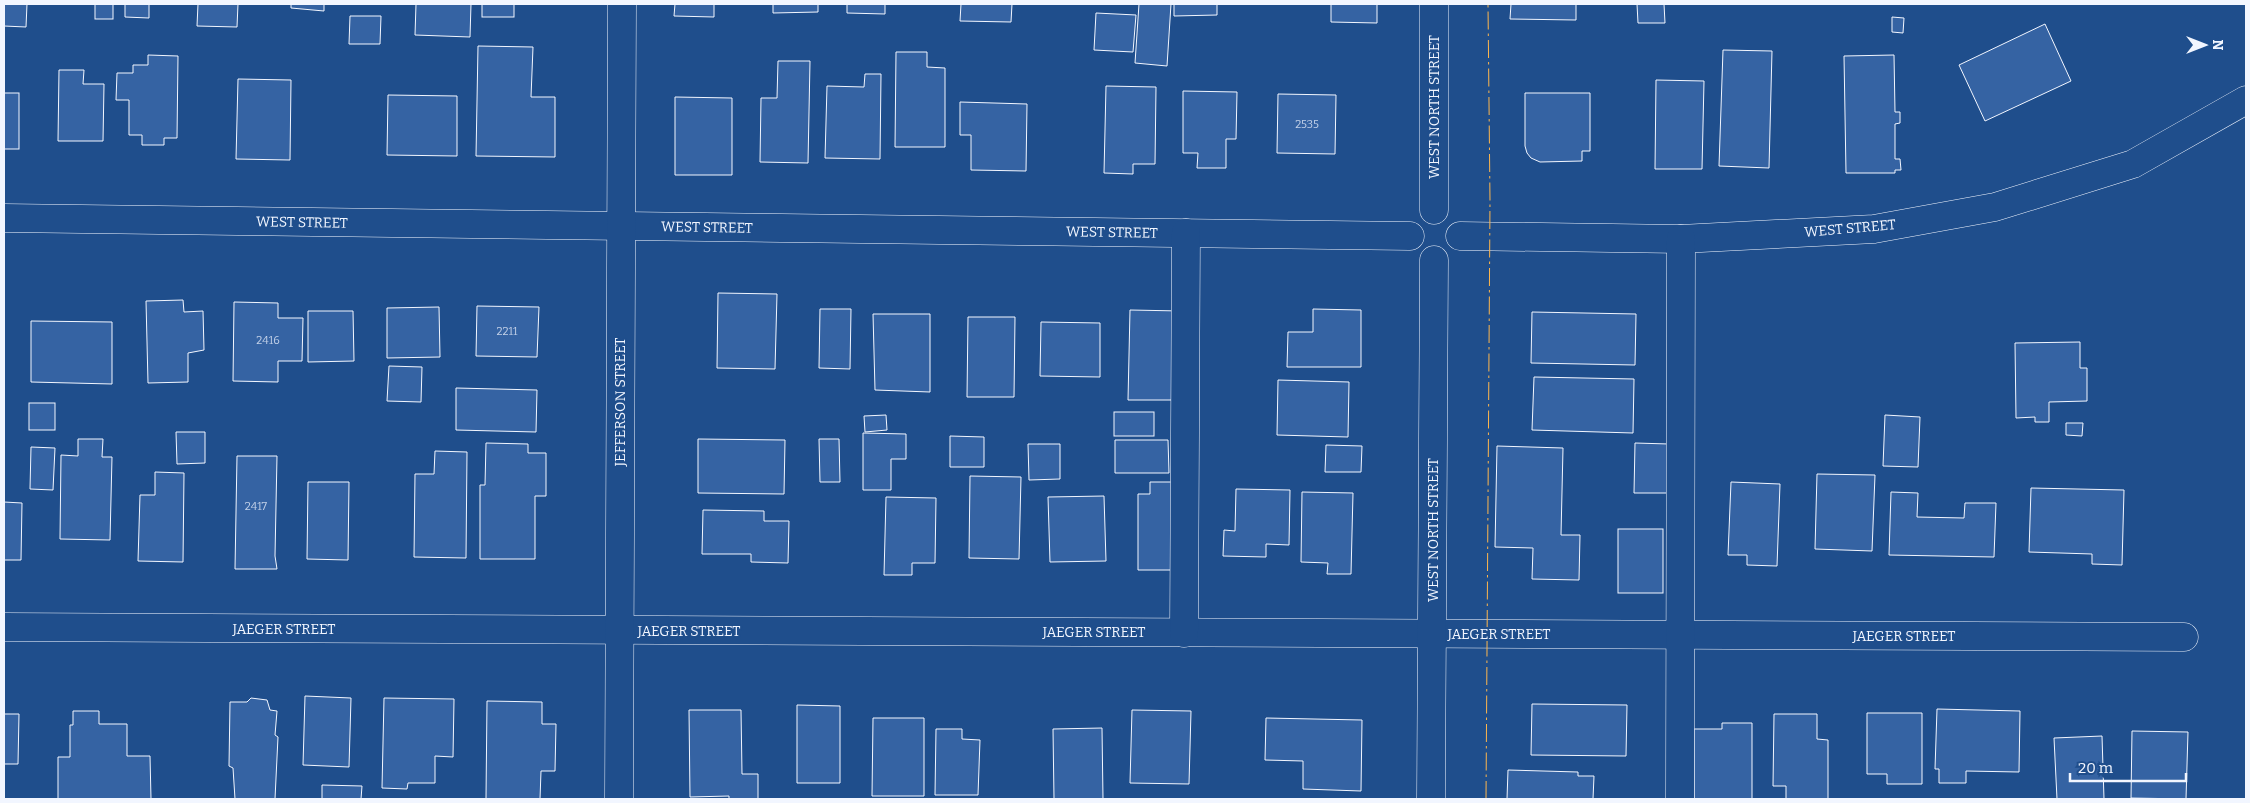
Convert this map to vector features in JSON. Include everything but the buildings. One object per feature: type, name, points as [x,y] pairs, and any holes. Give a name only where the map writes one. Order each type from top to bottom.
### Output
[{"type":"street","name":"JEFFERSON STREET","points":[[619,799],[622,4]]},
{"type":"street","name":"WEST NORTH STREET","points":[[1434,4],[1434,210]]},
{"type":"street","name":"WEST STREET","points":[[1460,236],[1681,239],[1874,229],[1995,207],[2133,164],[2246,100]]},
{"type":"street","points":[[1434,210],[1444,211],[1451,215],[1459,228],[1460,236],[1454,251],[1448,256],[1434,260],[1417,252],[1410,236],[1414,221],[1420,214],[1434,210]]},
{"type":"street","name":"WEST STREET","points":[[4,218],[1410,236]]},
{"type":"street","points":[[1184,633],[1186,233]]},
{"type":"street","points":[[1680,799],[1681,239]]},
{"type":"street","name":"WEST NORTH STREET","points":[[1432,799],[1434,260]]},
{"type":"street","name":"JAEGER STREET","points":[[4,628],[2184,637]]},
{"type":"power","points":[[1486,799],[1490,201],[1488,4]]}]
